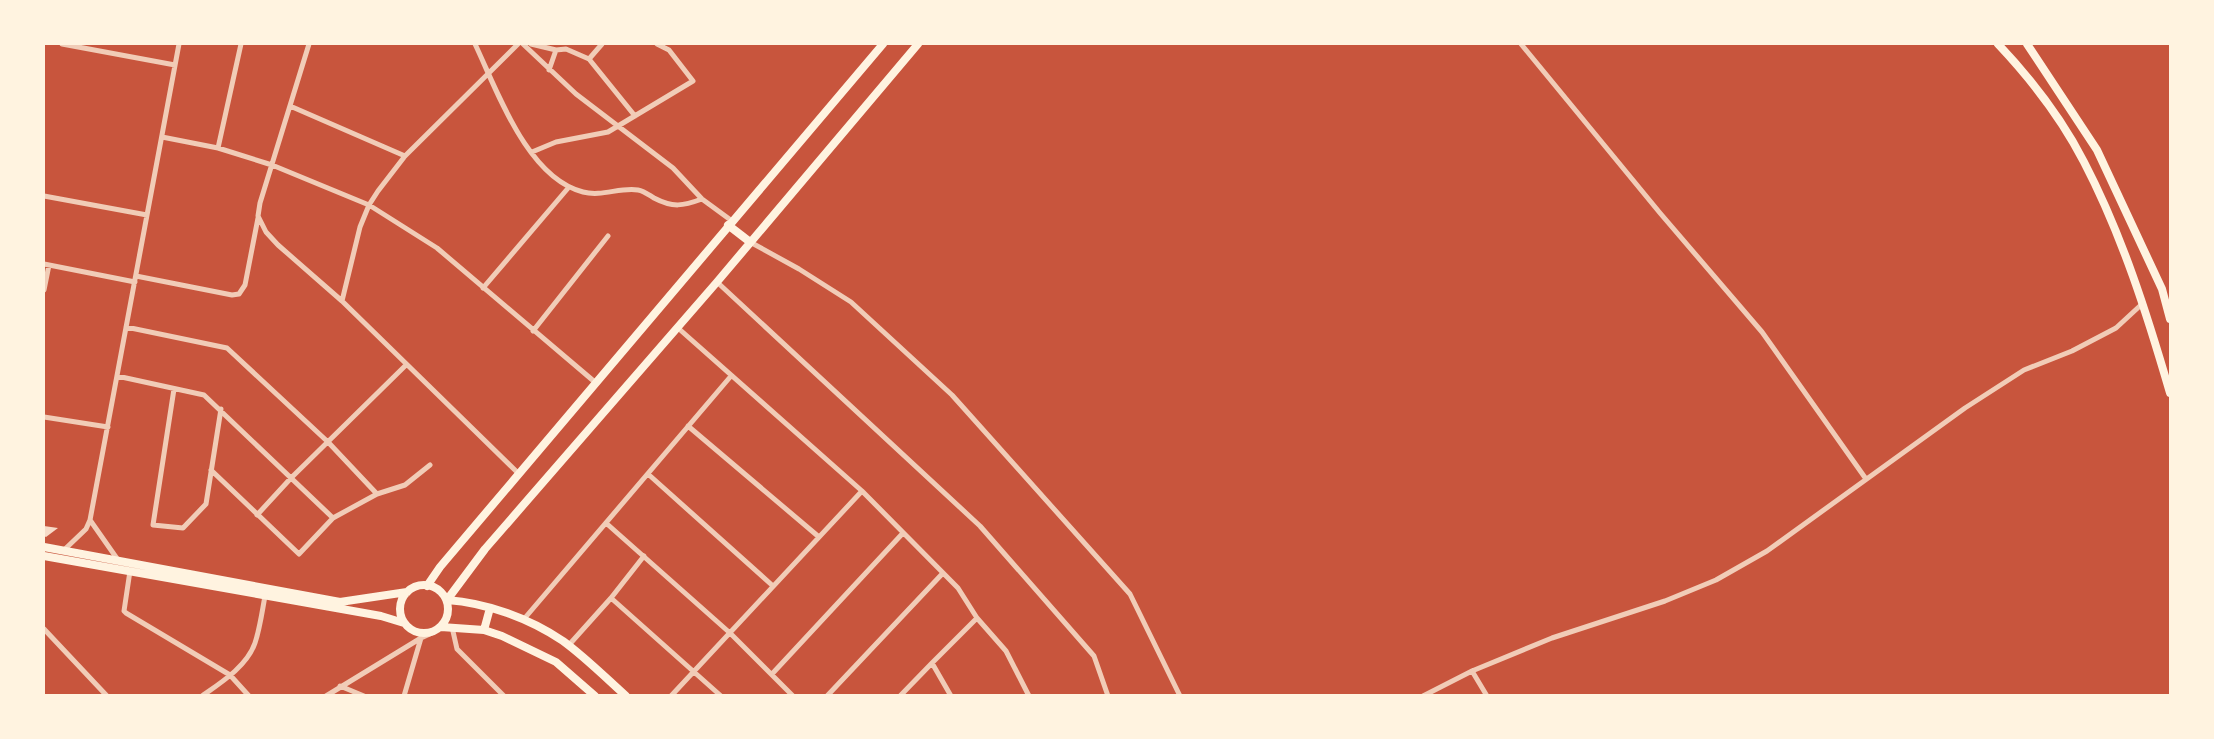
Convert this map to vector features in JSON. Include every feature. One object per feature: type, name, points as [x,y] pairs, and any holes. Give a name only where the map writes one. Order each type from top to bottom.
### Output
[{"type":"main road","points":[[428,586],[440,567],[883,44]]},
{"type":"main road","points":[[447,600],[484,549],[678,328],[918,44]]},
{"type":"main road","points":[[1998,44],[2053,111],[2084,161],[2121,243],[2144,303],[2170,393]]},
{"type":"main road","points":[[2027,44],[2097,150],[2162,289],[2170,320]]},
{"type":"main road","points":[[730,223],[750,242]]},
{"type":"main road","points":[[44,547],[340,602],[407,592],[414,587],[428,586],[439,590],[447,600],[448,613],[437,630]]},
{"type":"main road","points":[[44,556],[381,616],[404,623],[417,633],[452,627],[484,630],[556,662],[595,696]]},
{"type":"main road","points":[[404,623],[400,615],[400,606],[407,592]]},
{"type":"main road","points":[[447,600],[470,602],[524,620],[568,645],[626,696]]},
{"type":"main road","points":[[484,630],[490,608]]},
{"type":"street","points":[[62,44],[175,65]]},
{"type":"street","points":[[63,551],[86,529],[90,520],[179,44]]},
{"type":"street","points":[[218,148],[241,44]]},
{"type":"street","points":[[44,290],[46,264],[232,295],[239,294],[245,285],[258,216],[309,44]]},
{"type":"street","points":[[475,44],[487,74],[521,137],[550,173],[568,187],[598,194],[639,190],[669,206],[702,199]]},
{"type":"street","points":[[342,301],[360,227],[369,205],[405,156],[518,44]]},
{"type":"street","points":[[523,44],[576,94],[678,172],[702,199],[730,223]]},
{"type":"street","points":[[531,44],[556,50],[566,49],[589,59],[635,116]]},
{"type":"street","points":[[566,49],[572,44]]},
{"type":"street","points":[[589,59],[602,44]]},
{"type":"street","points":[[532,152],[556,142],[602,134],[693,81],[669,50],[657,44]]},
{"type":"street","points":[[1521,44],[1660,213],[1762,332],[1866,479]]},
{"type":"street","points":[[549,70],[556,50]]},
{"type":"street","points":[[290,106],[405,156]]},
{"type":"street","points":[[162,137],[218,148],[272,165],[369,205],[437,248],[596,383]]},
{"type":"street","points":[[483,288],[568,187]]},
{"type":"street","points":[[44,196],[147,215]]},
{"type":"street","points":[[258,216],[266,231],[278,245],[342,301],[519,474]]},
{"type":"street","points":[[533,331],[608,236]]},
{"type":"street","points":[[750,242],[799,269],[851,302],[952,394],[1130,594],[1180,696]]},
{"type":"street","points":[[717,282],[980,526],[1094,656],[1108,696]]},
{"type":"street","points":[[2162,289],[2170,284]]},
{"type":"street","points":[[1423,696],[1472,671],[1552,638],[1665,602],[1716,580],[1767,551],[1965,408],[2024,370],[2072,351],[2116,328],[2144,303]]},
{"type":"street","points":[[126,327],[227,348],[328,442],[377,494]]},
{"type":"street","points":[[678,328],[862,491],[958,588],[977,618],[1006,651],[1029,696]]},
{"type":"street","points":[[257,515],[291,478],[406,365]]},
{"type":"street","points":[[117,376],[204,395],[333,518]]},
{"type":"street","points":[[524,620],[731,376]]},
{"type":"street","points":[[174,389],[153,525],[183,528],[206,504],[221,409]]},
{"type":"street","points":[[44,417],[108,427]]},
{"type":"street","points":[[688,426],[819,537]]},
{"type":"street","points":[[211,470],[298,554],[333,518],[377,494],[405,485],[430,465]]},
{"type":"street","points":[[648,474],[773,586]]},
{"type":"street","points":[[671,696],[862,491]]},
{"type":"street","points":[[90,520],[119,562]]},
{"type":"street","points":[[606,523],[730,633],[794,696]]},
{"type":"street","points":[[772,674],[903,533]]},
{"type":"street","points":[[568,645],[611,598],[644,556]]},
{"type":"street","points":[[130,571],[124,611],[230,675],[249,696]]},
{"type":"street","points":[[827,696],[943,573]]},
{"type":"street","points":[[202,696],[240,666],[254,645],[265,596]]},
{"type":"street","points":[[611,598],[721,696]]},
{"type":"street","points":[[900,696],[977,618]]},
{"type":"street","points":[[452,627],[457,649],[504,696]]},
{"type":"street","points":[[44,629],[107,696]]},
{"type":"street","points":[[326,696],[437,630]]},
{"type":"street","points":[[404,696],[421,638]]},
{"type":"street","points":[[932,663],[951,696]]},
{"type":"street","points":[[1472,671],[1487,696]]},
{"type":"street","points":[[340,686],[364,696]]},
{"type":"building","points":[[44,526],[58,528],[46,537]]}]
